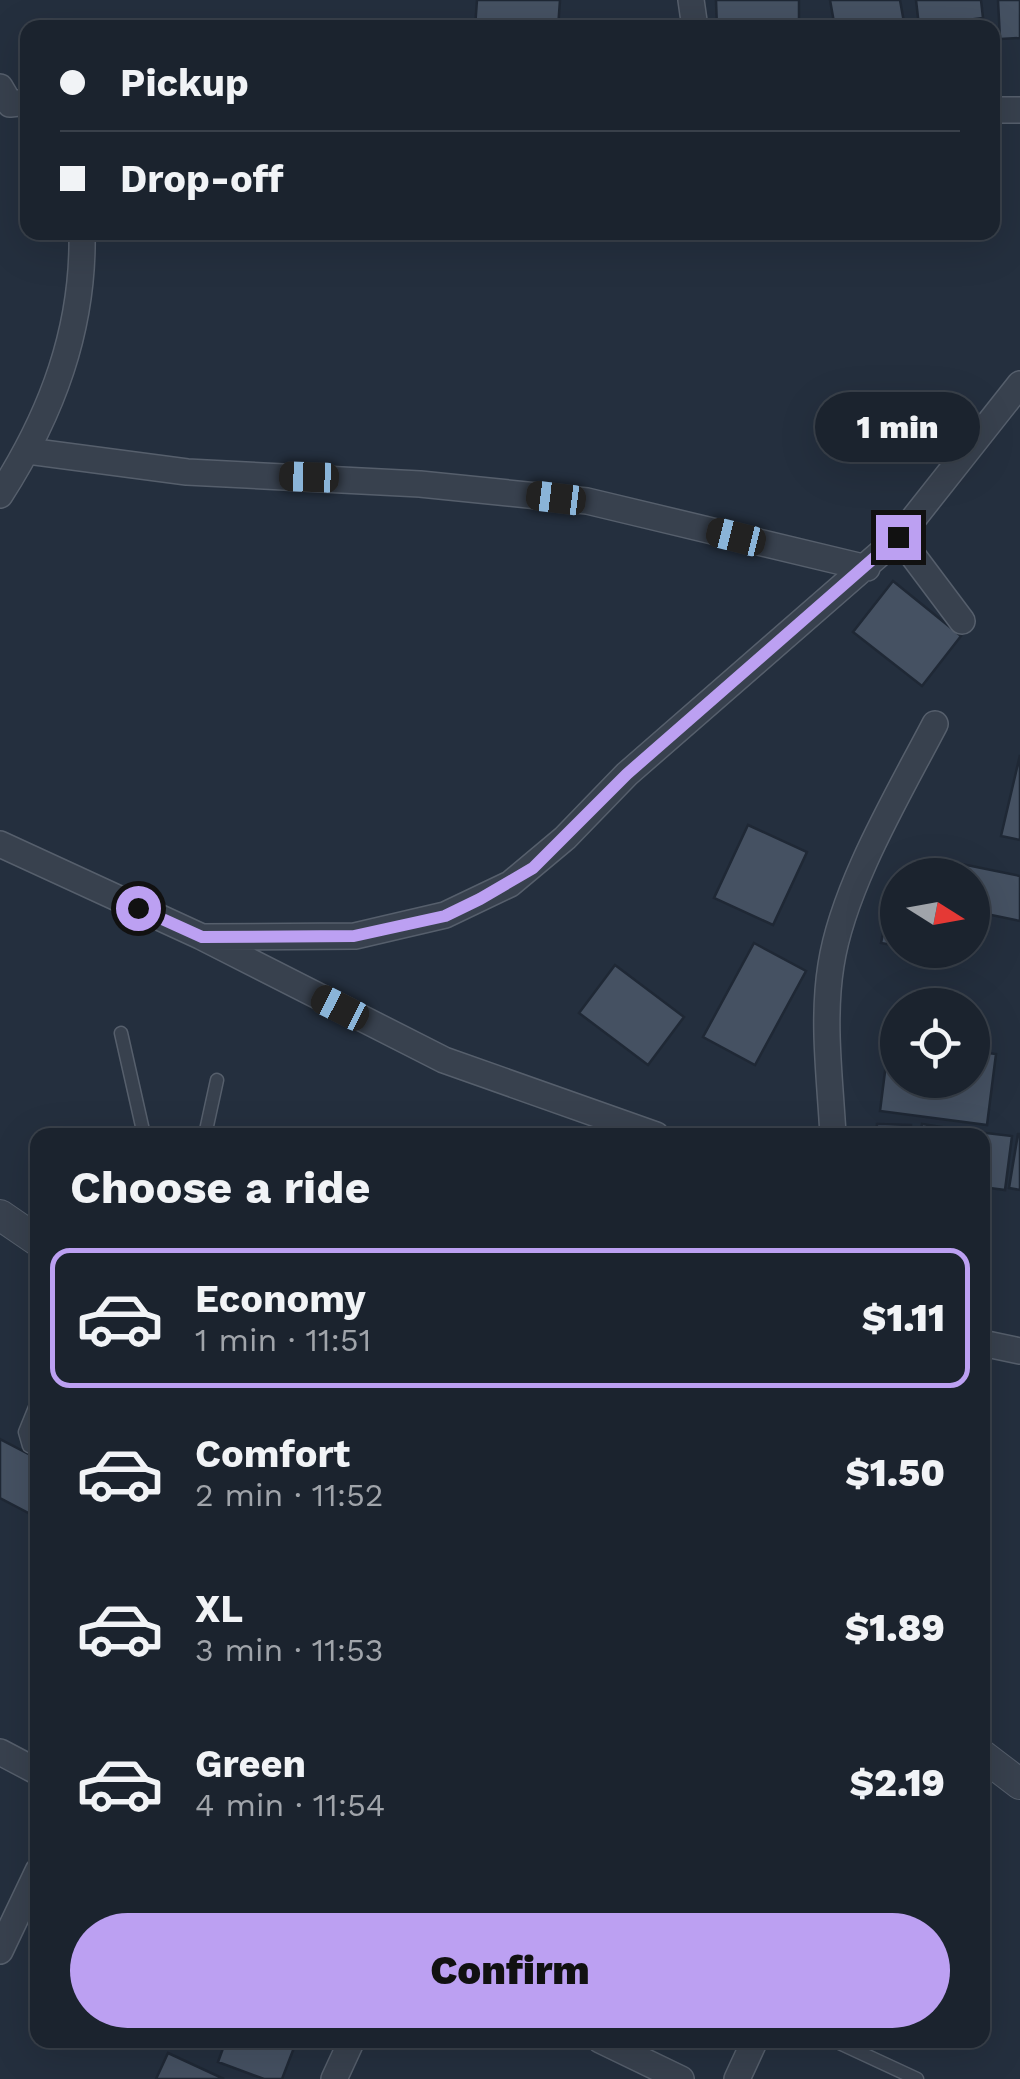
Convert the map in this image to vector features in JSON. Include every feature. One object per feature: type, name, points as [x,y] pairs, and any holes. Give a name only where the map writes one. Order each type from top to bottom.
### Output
[{"type":"street","points":[[0,495],[28,451],[59,382],[77,321],[82,240]]},
{"type":"street","points":[[202,937],[354,936],[445,916],[510,884],[565,838],[627,774],[867,568],[898,537],[1020,384]]},
{"type":"street","points":[[28,451],[187,472],[420,484],[587,502],[867,568]]},
{"type":"street","points":[[898,537],[962,621]]},
{"type":"street","points":[[833,1128],[826,1010],[831,962],[849,903],[934,724]]},
{"type":"street","points":[[0,844],[202,937],[444,1060],[636,1128]]},
{"type":"street","points":[[0,1215],[30,1236]]},
{"type":"street","points":[[990,1345],[1020,1350]]},
{"type":"street","points":[[0,1752],[30,1768]]},
{"type":"street","points":[[990,1762],[1020,1784]]},
{"type":"street","points":[[0,1952],[30,1888]]},
{"type":"street","points":[[334,2079],[348,2048]]},
{"type":"street","points":[[617,2048],[682,2079]]},
{"type":"street","points":[[737,2079],[751,2048]]},
{"type":"lane","points":[[121,1033],[142,1128]]},
{"type":"lane","points":[[207,1128],[217,1080]]},
{"type":"lane","points":[[30,1418],[24,1432],[30,1447]]},
{"type":"lane","points":[[850,2048],[917,2079]]},
{"type":"building","points":[[477,0],[560,0],[559,20],[476,20]]},
{"type":"building","points":[[716,0],[799,0],[799,20],[717,20]]},
{"type":"building","points":[[830,0],[900,0],[904,20],[834,20]]},
{"type":"building","points":[[916,0],[981,0],[983,18],[918,20]]},
{"type":"building","points":[[998,0],[1020,0],[1020,38],[1000,39]]},
{"type":"building","points":[[893,581],[961,636],[922,686],[853,632]]},
{"type":"building","points":[[1020,755],[1020,840],[1001,836]]},
{"type":"building","points":[[748,825],[807,852],[773,925],[714,898]]},
{"type":"building","points":[[990,870],[1020,876],[1020,921],[990,915]]},
{"type":"building","points":[[754,943],[806,971],[755,1065],[703,1037]]},
{"type":"building","points":[[615,965],[684,1017],[648,1065],[579,1013]]},
{"type":"building","points":[[990,1053],[996,1054],[987,1125],[880,1111],[882,1098],[990,1098]]},
{"type":"building","points":[[877,1124],[911,1125],[911,1128],[877,1128]]},
{"type":"building","points":[[990,1133],[1012,1136],[1005,1190],[990,1188]]},
{"type":"building","points":[[1020,1134],[1020,1190],[1009,1188]]},
{"type":"building","points":[[0,1439],[30,1455],[30,1514],[0,1498]]},
{"type":"building","points":[[223,2048],[294,2048],[282,2079],[264,2079],[218,2062]]},
{"type":"building","points":[[168,2053],[224,2079],[156,2079]]},
{"type":"route","points":[[138,908],[202,937],[354,936],[445,916],[480,899],[533,868],[627,774],[898,537]]}]
